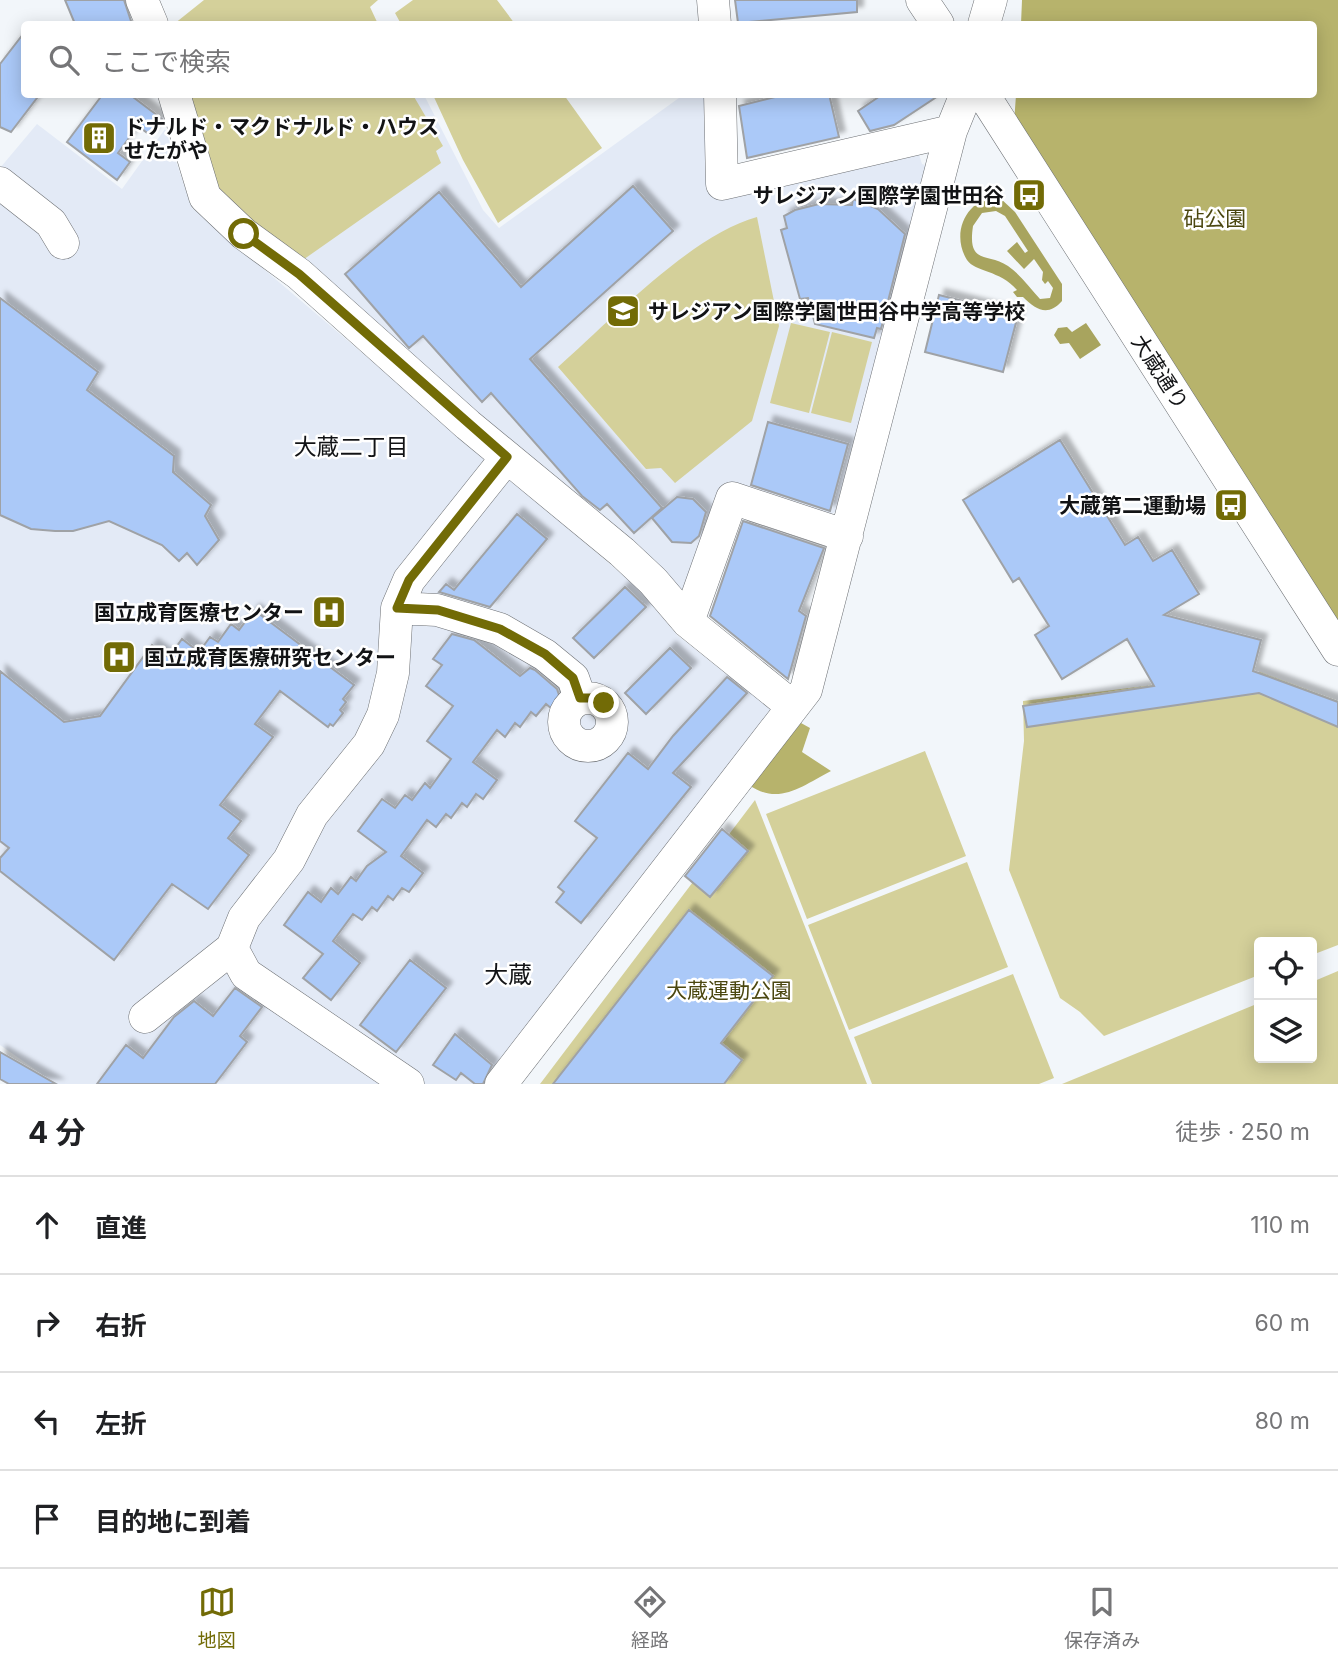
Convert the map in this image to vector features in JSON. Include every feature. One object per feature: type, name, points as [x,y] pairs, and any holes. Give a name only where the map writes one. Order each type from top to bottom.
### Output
[{"type":"street","points":[[142,0],[151,21]]},
{"type":"street","points":[[713,0],[715,21]]},
{"type":"street","points":[[922,0],[936,21]]},
{"type":"street","points":[[985,21],[991,0]]},
{"type":"street","points":[[175,98],[205,197],[244,234],[299,274],[507,457],[622,552],[653,581],[688,622],[792,706]]},
{"type":"street","points":[[720,98],[722,184],[951,131]]},
{"type":"street","points":[[502,1084],[806,690],[951,131],[964,98]]},
{"type":"street","name":"大蔵通り","points":[[986,98],[1338,650]]},
{"type":"street","points":[[0,183],[51,223],[63,243]]},
{"type":"street","points":[[145,1017],[232,948],[244,918],[289,860],[312,815],[369,744],[383,715],[393,673],[397,608],[409,580],[507,457]]},
{"type":"street","points":[[688,622],[732,498],[847,536]]},
{"type":"street","points":[[397,608],[438,610],[500,629],[545,654],[564,670],[573,678],[580,698]]},
{"type":"street","points":[[232,948],[246,974],[408,1084]]},
{"type":"shaded area","name":"サレジアン国際学園世田谷中学高等学校","points":[[182,98],[426,98],[483,210],[499,228],[679,98],[709,98],[708,186],[718,199],[917,148],[922,164],[931,167],[843,508],[825,517],[724,486],[688,597],[301,268]]},
{"type":"shaded area","name":"国立成育医療センター","points":[[37,124],[122,189],[165,129],[192,208],[638,588],[677,635],[772,710],[487,1084],[56,1084],[0,1045],[0,168]]},
{"type":"shaded area","points":[[999,197],[1015,212],[1062,284],[1062,301],[1057,306],[1047,310],[1037,308],[1023,297],[1017,297],[1013,292],[1017,290],[1010,283],[967,260],[962,250],[961,228],[970,210],[988,199]],"holes":[[[996,211],[1005,216],[1028,251],[1025,253],[1017,242],[1007,251],[1024,269],[1034,259],[1043,272],[1042,280],[1045,284],[1048,281],[1053,288],[1050,298],[1040,299],[1013,270],[1001,262],[976,253],[972,239],[973,226],[982,213]]]},
{"type":"shaded area","points":[[1086,323],[1101,345],[1080,359],[1069,343],[1060,344],[1054,335],[1058,328],[1067,327],[1072,332]]},
{"type":"green space","points":[[204,0],[378,0],[370,7],[377,21],[178,21]]},
{"type":"green space","points":[[413,0],[497,0],[513,21],[399,21],[395,13]]},
{"type":"green space","name":"砧公園","points":[[1022,0],[1338,0],[1338,632],[1014,123],[1016,98],[1317,98],[1317,21],[1021,21]]},
{"type":"green space","points":[[184,98],[415,98],[443,146],[436,151],[441,163],[300,262],[249,227],[212,185]]},
{"type":"green space","points":[[434,98],[566,98],[602,148],[498,223],[463,160]]},
{"type":"green space","points":[[757,217],[779,326],[752,421],[675,483],[661,468],[646,469],[558,367],[626,304],[679,260],[732,227]]},
{"type":"green space","points":[[791,323],[830,332],[809,413],[770,403]]},
{"type":"green space","points":[[832,332],[872,342],[851,423],[811,413]]},
{"type":"green space","points":[[1260,672],[1338,701],[1338,945],[1317,953],[1317,937],[1254,937],[1254,977],[1104,1036],[1080,1012],[1060,998],[1009,870],[1024,741],[1023,701]]},
{"type":"green space","points":[[801,723],[810,728],[802,752],[831,771],[800,788],[780,794],[770,794],[749,785]]},
{"type":"green space","points":[[925,751],[966,856],[807,919],[766,814]]},
{"type":"green space","name":"大蔵運動公園","points":[[755,800],[867,1084],[540,1084]]},
{"type":"green space","points":[[967,862],[1008,967],[849,1030],[808,925]]},
{"type":"green space","points":[[1338,971],[1338,1084],[1062,1084],[1254,1005],[1254,1063],[1317,1063],[1317,980]]},
{"type":"green space","points":[[1013,974],[1054,1078],[1039,1084],[872,1084],[854,1037]]},
{"type":"building","points":[[65,0],[124,0],[131,21],[74,21]]},
{"type":"building","points":[[735,0],[857,0],[857,12],[738,21]]},
{"type":"building","points":[[21,37],[21,98],[37,98],[11,132],[0,127],[0,64]]},
{"type":"building","name":"ドナルド・マクドナルド・ハウス せたがや","points":[[100,98],[134,98],[162,119],[150,135],[138,126],[118,153],[130,162],[117,180],[67,142]]},
{"type":"building","points":[[771,98],[830,98],[839,137],[747,158],[739,106]]},
{"type":"building","points":[[877,98],[935,98],[894,125],[870,131],[858,111]]},
{"type":"building","points":[[633,186],[673,231],[530,359],[662,508],[634,533],[607,504],[600,510],[582,496],[491,393],[482,402],[423,336],[409,348],[345,274],[439,192],[521,287]]},
{"type":"building","points":[[853,199],[878,209],[905,234],[881,329],[877,328],[874,338],[815,324],[808,298],[800,299],[781,230],[787,228],[784,216],[795,210],[819,204],[852,205]]},
{"type":"building","points":[[939,295],[1018,315],[1003,372],[925,352]]},
{"type":"building","points":[[0,298],[98,372],[87,390],[174,456],[173,472],[211,505],[205,516],[219,540],[197,565],[187,553],[179,561],[162,545],[109,521],[73,531],[55,531],[31,529],[0,515]]},
{"type":"building","points":[[768,422],[848,444],[830,511],[751,485]]},
{"type":"building","points":[[1060,440],[1125,545],[1138,537],[1153,561],[1172,550],[1199,594],[1164,615],[1261,640],[1253,671],[1338,702],[1338,727],[1259,693],[1027,727],[1023,706],[1154,686],[1127,639],[1062,679],[1035,635],[1049,626],[1019,578],[1013,582],[963,500]]},
{"type":"building","points":[[677,497],[693,499],[706,512],[699,536],[691,543],[672,542],[652,518]]},
{"type":"building","points":[[517,514],[547,539],[490,607],[439,592],[446,584],[454,590]]},
{"type":"building","points":[[743,521],[824,548],[799,611],[806,616],[788,679],[710,616]]},
{"type":"building","points":[[625,587],[646,607],[594,658],[573,638]]},
{"type":"building","points":[[254,610],[354,685],[343,699],[346,702],[340,710],[343,713],[333,726],[330,724],[328,727],[280,691],[255,724],[273,737],[220,805],[241,821],[228,838],[249,855],[208,909],[172,884],[114,960],[0,871],[0,858],[9,848],[0,841],[0,671],[64,722],[100,716],[152,645],[169,657],[182,639],[199,652],[210,637],[218,642],[231,624],[239,630]]},
{"type":"building","points":[[452,634],[474,640],[520,676],[530,668],[535,670],[557,689],[560,698],[552,709],[546,704],[536,716],[531,712],[520,727],[515,723],[505,737],[497,730],[473,762],[497,780],[483,799],[476,794],[467,807],[462,803],[451,818],[446,814],[436,827],[427,820],[401,856],[423,873],[409,892],[402,888],[393,900],[388,896],[377,911],[372,907],[362,920],[353,914],[333,941],[360,963],[331,1000],[303,978],[323,954],[284,925],[308,892],[321,902],[331,888],[338,894],[351,877],[356,881],[367,866],[386,852],[358,831],[382,799],[395,808],[405,795],[412,800],[425,783],[430,788],[451,759],[427,741],[453,706],[426,686],[442,665],[433,659]]},
{"type":"building","points":[[670,648],[691,668],[646,714],[625,693]]},
{"type":"building","points":[[727,677],[747,693],[673,773],[691,787],[581,923],[556,902],[564,892],[558,887],[597,838],[575,821],[628,753],[648,769],[673,736]]},
{"type":"building","points":[[722,829],[748,851],[710,897],[685,876]]},
{"type":"building","points":[[689,910],[773,976],[721,1043],[742,1060],[724,1084],[553,1084]]},
{"type":"building","points":[[410,960],[446,988],[396,1052],[360,1025]]},
{"type":"building","points":[[235,988],[262,1007],[240,1036],[247,1042],[215,1084],[97,1084],[126,1045],[143,1058],[174,1017],[194,1001],[213,1016]]},
{"type":"building","points":[[455,1034],[492,1065],[483,1084],[475,1084],[461,1073],[456,1080],[433,1065]]},
{"type":"building","points":[[0,1052],[56,1084],[9,1084],[0,1079]]},
{"type":"place","name":"ドナルド・マクドナルド・ハウス せたがや","points":[[99,138]]},
{"type":"place","name":"サレジアン国際学園世田谷","points":[[1029,195]]},
{"type":"place","name":"サレジアン国際学園世田谷中学高等学校","points":[[623,311]]},
{"type":"place","name":"大蔵第二運動場","points":[[1231,505]]},
{"type":"place","name":"国立成育医療センター","points":[[329,612]]},
{"type":"place","name":"国立成育医療研究センター","points":[[119,657]]},
{"type":"district","name":"大蔵二丁目","points":[[351,447]]},
{"type":"district","name":"大蔵","points":[[508,974]]},
{"type":"route","points":[[244,234],[299,274],[507,457],[409,580],[397,608],[438,610],[500,629],[545,654],[573,678],[580,698],[596,698],[604,703]]}]
